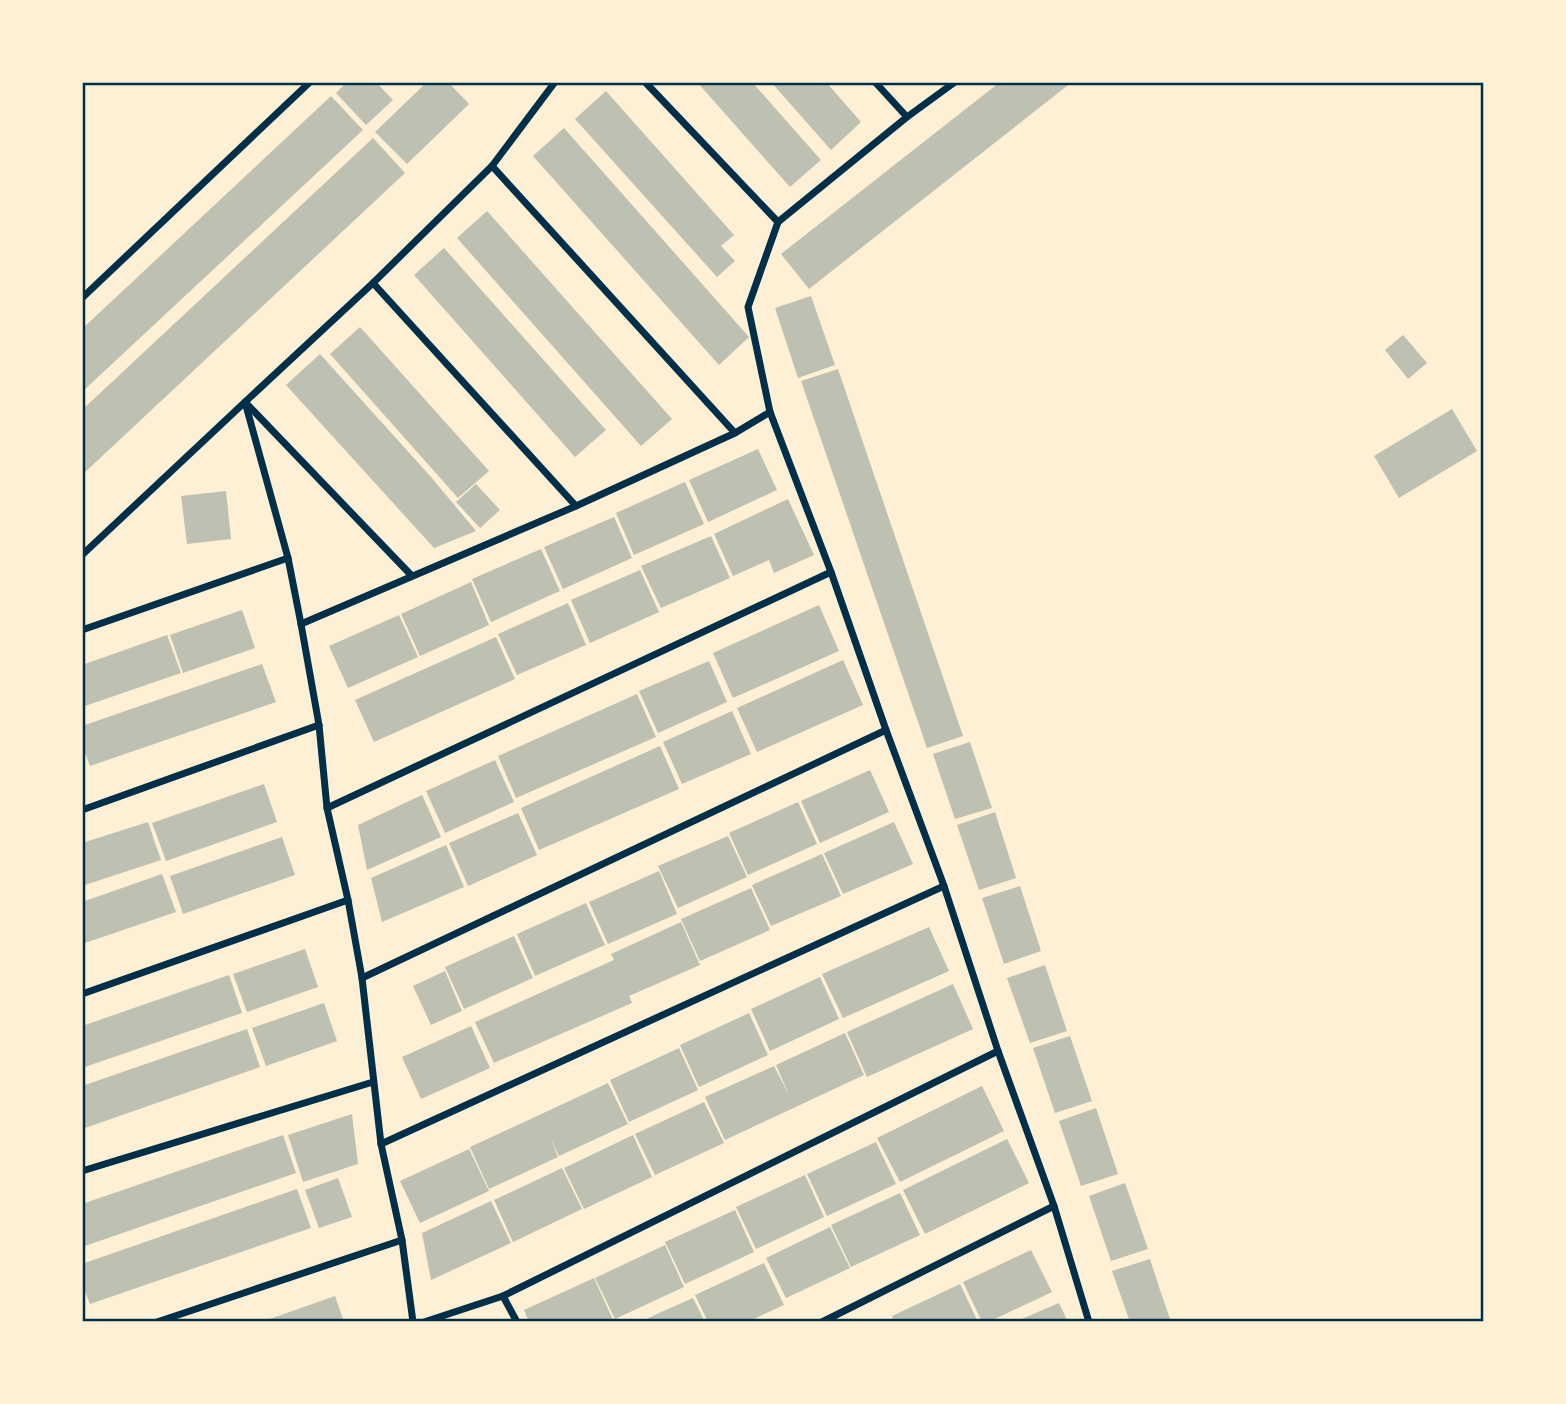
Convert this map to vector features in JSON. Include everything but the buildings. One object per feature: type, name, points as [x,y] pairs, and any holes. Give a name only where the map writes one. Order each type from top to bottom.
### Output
[{"type":"street","points":[[82,298],[310,82]]},
{"type":"street","points":[[82,555],[373,283],[492,166],[555,82]]},
{"type":"street","points":[[645,82],[778,222]]},
{"type":"street","points":[[875,82],[907,117]]},
{"type":"street","points":[[955,82],[907,117],[778,222],[748,307],[770,412],[831,572],[944,886],[998,1051],[1054,1206],[1089,1322]]},
{"type":"street","points":[[492,166],[735,433]]},
{"type":"street","points":[[373,283],[576,506]]},
{"type":"street","points":[[245,402],[288,558],[301,624],[319,725],[327,808],[362,978],[381,1144],[402,1240],[413,1322]]},
{"type":"street","points":[[245,402],[412,576]]},
{"type":"street","points":[[301,624],[576,506],[735,433],[770,412]]},
{"type":"street","points":[[82,630],[288,558]]},
{"type":"street","points":[[327,808],[831,572]]},
{"type":"street","points":[[82,810],[319,725]]},
{"type":"street","points":[[362,978],[886,730]]},
{"type":"street","points":[[381,1144],[944,886]]},
{"type":"street","points":[[82,994],[348,900]]},
{"type":"street","points":[[424,1322],[503,1296],[998,1051]]},
{"type":"street","points":[[82,1171],[373,1082]]},
{"type":"street","points":[[822,1322],[1054,1206]]},
{"type":"street","points":[[157,1322],[402,1240]]},
{"type":"street","points":[[503,1296],[517,1322]]}]
